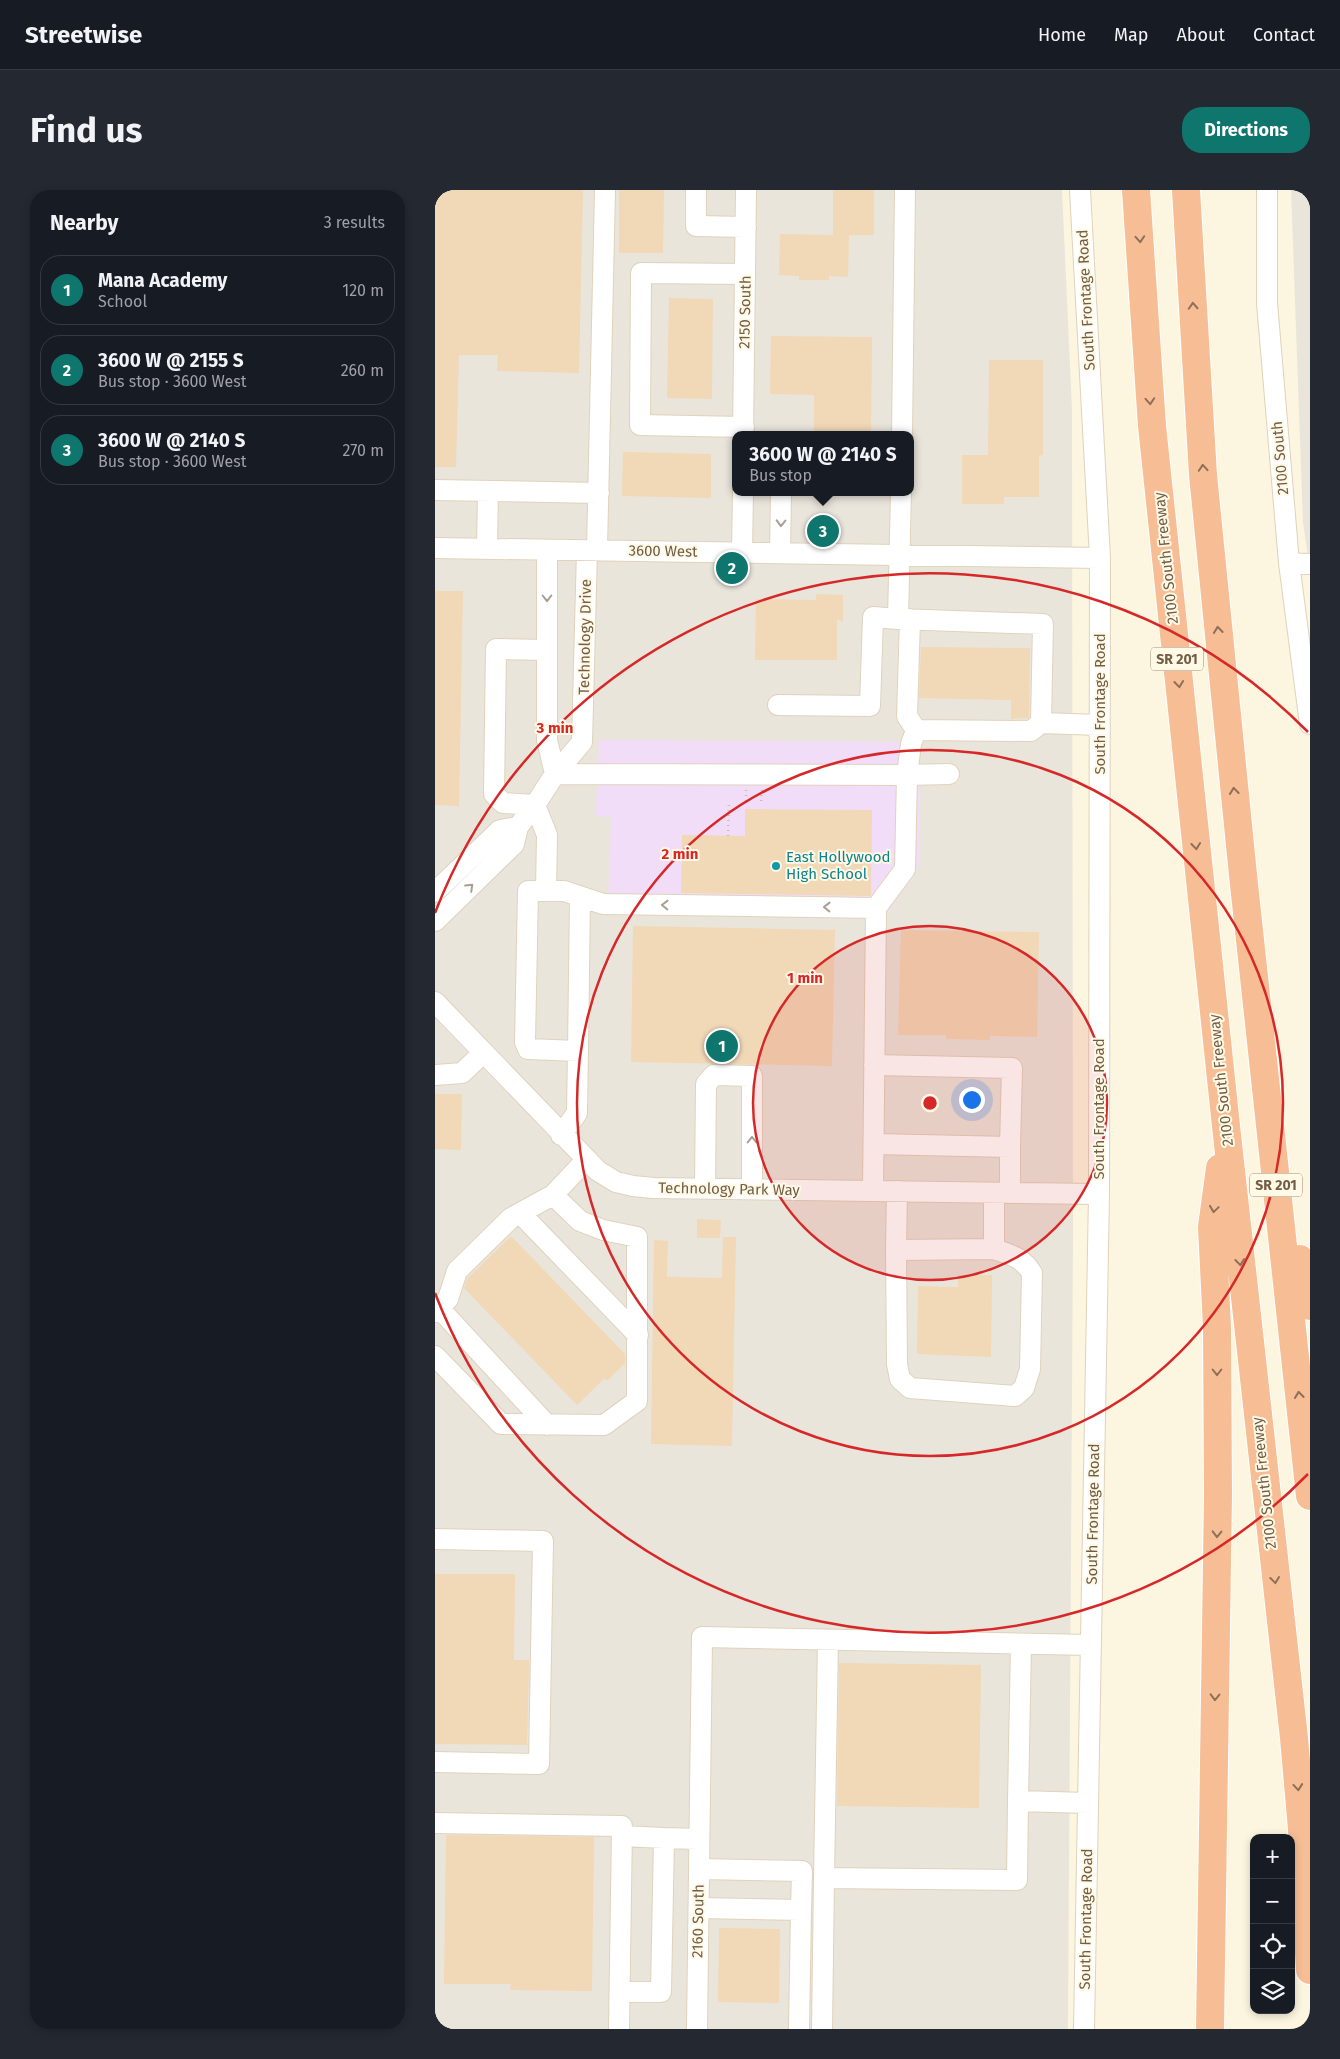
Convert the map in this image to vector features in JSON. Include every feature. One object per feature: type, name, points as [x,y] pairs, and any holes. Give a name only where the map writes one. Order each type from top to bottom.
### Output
[{"type":"highway","name":"2100 South Freeway","points":[[1136,190],[1152,426],[1226,1126],[1294,1738],[1302,1829],[1310,1970]]},
{"type":"highway","name":"SR 201","points":[[1186,190],[1203,475],[1243,875],[1310,1496]]},
{"type":"highway","points":[[1243,875],[1287,1199],[1310,1306]]},
{"type":"highway","points":[[1210,2029],[1218,1495],[1217,1327],[1212,1227],[1226,1126]]},
{"type":"street","name":"Technology Drive","points":[[435,921],[514,844],[518,827],[555,774],[582,742],[592,550],[599,493],[605,190]]},
{"type":"street","points":[[696,190],[696,226],[745,226]]},
{"type":"street","name":"2150 South","points":[[744,431],[746,190]]},
{"type":"street","points":[[902,431],[905,190]]},
{"type":"street","name":"South Frontage Road","points":[[1080,190],[1100,558],[1099,1194],[1084,2029]]},
{"type":"street","name":"2100 South","points":[[1267,190],[1267,303],[1289,564],[1310,724]]},
{"type":"street","points":[[732,432],[640,425],[641,273],[745,274]]},
{"type":"street","points":[[435,490],[599,493]]},
{"type":"street","points":[[487,549],[488,491]]},
{"type":"street","points":[[742,552],[743,496]]},
{"type":"street","points":[[780,553],[781,496]]},
{"type":"street","points":[[901,496],[899,555],[904,619],[907,716],[916,730]]},
{"type":"street","name":"3600 West","points":[[435,548],[1100,558]]},
{"type":"street","points":[[547,550],[547,740],[555,774],[949,774]]},
{"type":"street","points":[[1289,564],[1310,564]]},
{"type":"street","points":[[778,706],[870,706],[873,617],[1043,624],[1041,724]]},
{"type":"street","points":[[546,891],[547,835],[535,805],[503,803],[494,794],[496,649],[547,650]]},
{"type":"street","points":[[916,730],[1031,731],[1041,724],[1100,725]]},
{"type":"street","points":[[873,1191],[876,908],[905,869],[907,775],[911,744],[916,730]]},
{"type":"street","points":[[435,892],[500,830],[518,827]]},
{"type":"street","points":[[578,1051],[528,1049],[525,1042],[528,891],[564,891],[603,904],[876,908]]},
{"type":"street","points":[[561,1135],[577,1112],[580,896]]},
{"type":"street","name":"Technology Park Way","points":[[435,1002],[586,1160],[598,1171],[616,1182],[633,1186],[705,1188],[1099,1194]]},
{"type":"street","points":[[435,1075],[461,1073],[483,1053]]},
{"type":"street","points":[[874,1066],[1012,1068],[1011,1147],[993,1249]]},
{"type":"street","points":[[705,1188],[706,1084],[713,1075],[752,1076],[751,1189]]},
{"type":"street","points":[[874,1144],[1011,1147]]},
{"type":"street","points":[[547,1425],[437,1310],[448,1299],[457,1271],[511,1218],[553,1195],[586,1160]]},
{"type":"street","points":[[896,1250],[993,1249],[1014,1255],[1026,1263],[1032,1274],[1030,1369],[1024,1388],[1015,1396],[910,1388],[899,1379],[897,1364],[896,1250],[897,1191]]},
{"type":"street","points":[[435,1356],[501,1424],[604,1425],[637,1401],[637,1238],[603,1230],[580,1221],[553,1195]]},
{"type":"street","points":[[520,1213],[638,1335]]},
{"type":"street","points":[[435,1539],[543,1541],[539,1764],[435,1762]]},
{"type":"street","name":"2160 South","points":[[697,2029],[702,1638],[827,1640]]},
{"type":"street","points":[[822,2029],[827,1640],[1091,1645]]},
{"type":"street","points":[[824,1878],[1017,1880],[1021,1644]]},
{"type":"street","points":[[1018,1801],[1088,1803]]},
{"type":"street","points":[[435,1823],[622,1826],[619,2029]]},
{"type":"street","points":[[622,1836],[699,1839]]},
{"type":"street","points":[[620,1992],[661,1992],[664,1838]]},
{"type":"street","points":[[699,1869],[802,1871],[799,2029]]},
{"type":"street","points":[[699,1908],[801,1910]]},
{"type":"path","points":[[728,836],[729,801]]},
{"type":"shaded area","points":[[435,190],[1062,190],[1072,410],[1073,1237],[1068,2029],[435,2029]]},
{"type":"shaded area","points":[[1291,190],[1310,190],[1310,570],[1303,523]]},
{"type":"shaded area","name":"East Hollywood High School","points":[[599,740],[919,742],[920,864],[886,916],[608,909],[611,817],[596,816]]},
{"type":"building","points":[[435,190],[583,190],[579,373],[497,371],[498,355],[459,355],[456,467],[435,467]]},
{"type":"building","points":[[619,190],[664,190],[663,253],[619,253]]},
{"type":"building","points":[[833,190],[874,190],[874,235],[849,235],[848,277],[829,276],[829,280],[799,280],[799,276],[779,275],[780,234],[833,235]]},
{"type":"building","points":[[669,298],[713,299],[712,399],[667,398]]},
{"type":"building","points":[[771,336],[872,337],[871,431],[814,431],[814,395],[770,394]]},
{"type":"building","points":[[989,360],[1043,360],[1043,455],[1039,456],[1039,497],[1004,497],[1004,504],[962,504],[962,455],[988,455]]},
{"type":"building","points":[[623,452],[711,454],[711,498],[622,496]]},
{"type":"building","points":[[435,591],[463,591],[459,806],[435,805]]},
{"type":"building","points":[[816,594],[843,595],[843,621],[837,620],[837,660],[755,660],[756,599],[816,600]]},
{"type":"building","points":[[921,647],[1030,648],[1029,718],[1011,719],[1011,700],[919,698]]},
{"type":"building","name":"East Hollywood High School","points":[[745,809],[872,810],[871,895],[681,893],[682,835],[745,836]]},
{"type":"building","points":[[633,926],[835,930],[832,1066],[631,1062]]},
{"type":"building","points":[[901,930],[1039,932],[1037,1037],[990,1036],[990,1040],[946,1039],[946,1035],[898,1035]]},
{"type":"building","points":[[435,1094],[462,1094],[461,1150],[435,1149]]},
{"type":"building","points":[[697,1219],[721,1220],[720,1238],[697,1238]]},
{"type":"building","points":[[511,1236],[625,1354],[625,1363],[607,1381],[605,1378],[577,1405],[464,1288],[467,1279]]},
{"type":"building","points":[[723,1237],[736,1237],[732,1446],[651,1444],[654,1240],[668,1241],[667,1277],[722,1278]]},
{"type":"building","points":[[958,1275],[992,1275],[991,1357],[917,1354],[918,1286],[958,1287]]},
{"type":"building","points":[[435,1574],[515,1574],[514,1660],[529,1660],[527,1745],[435,1744]]},
{"type":"building","points":[[839,1663],[981,1665],[979,1808],[837,1806]]},
{"type":"building","points":[[446,1835],[594,1837],[592,1991],[510,1990],[511,1984],[444,1984]]},
{"type":"building","points":[[719,1928],[780,1929],[779,2003],[718,2002]]},
{"type":"place","name":"3600 W @ 2140 S","points":[[823,531]]},
{"type":"place","name":"3600 W @ 2155 S","points":[[732,568]]},
{"type":"place","name":"East Hollywood High School","points":[[776,866]]},
{"type":"place","name":"Mana Academy","points":[[722,1046]]}]
